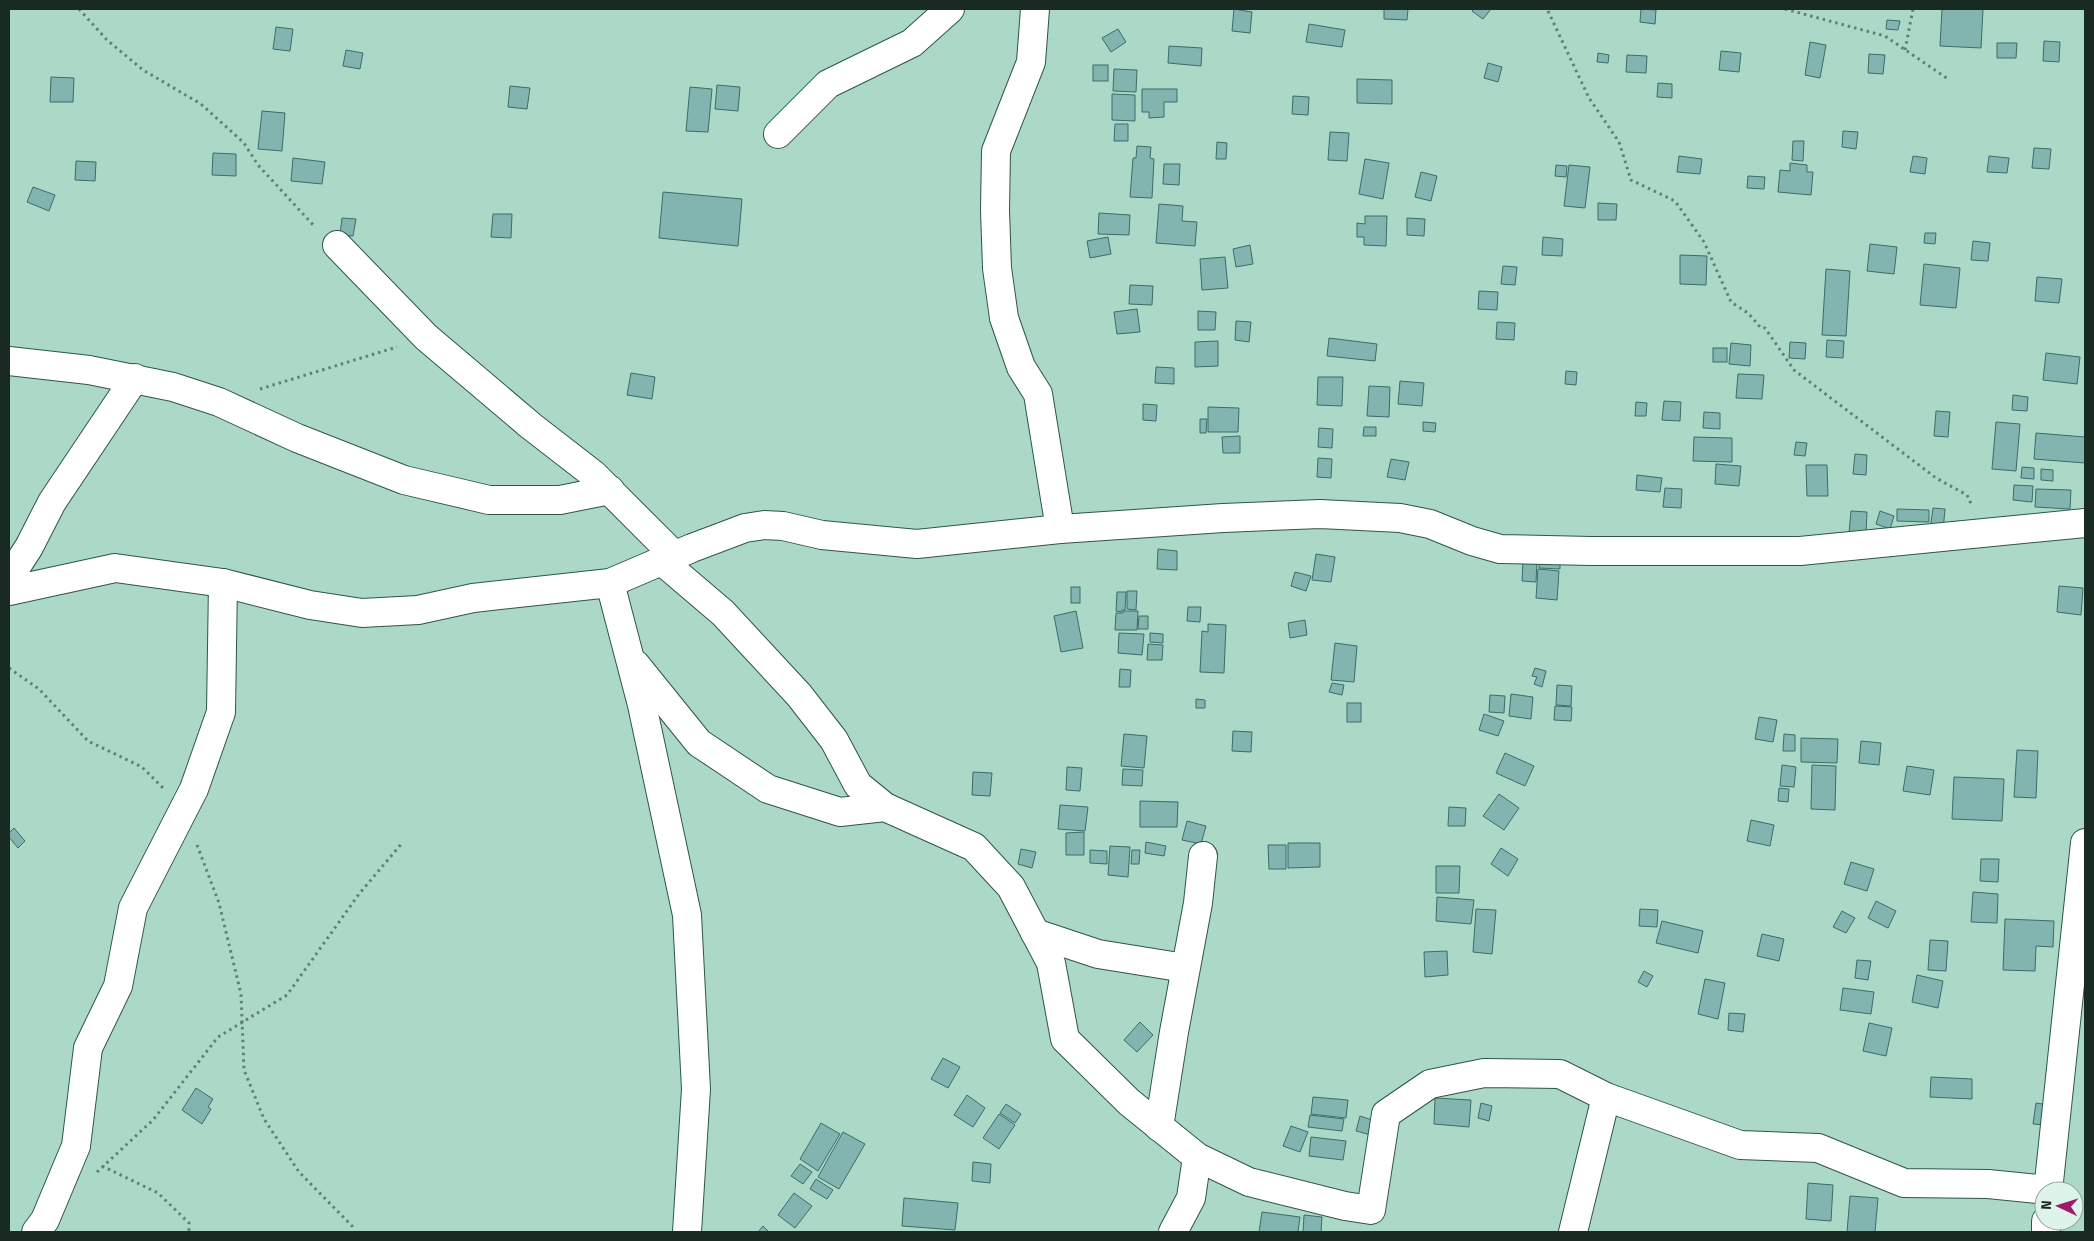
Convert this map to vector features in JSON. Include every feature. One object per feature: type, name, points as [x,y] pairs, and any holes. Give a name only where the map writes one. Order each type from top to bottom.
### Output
[{"type":"street","points":[[778,134],[828,84],[912,43],[950,9]]},
{"type":"street","points":[[1035,9],[1031,62],[996,151],[994,210],[996,268],[1004,318],[1021,367],[1038,394],[1060,529]]},
{"type":"street","points":[[328,238],[426,337],[532,426],[594,474],[610,490],[668,558],[723,612],[799,695],[834,740],[858,785],[885,807],[974,847],[1011,887],[1051,963],[1065,1040],[1129,1102],[1197,1157],[1249,1182],[1345,1206],[1371,1210],[1386,1114],[1430,1084],[1484,1072],[1560,1074],[1606,1096],[1740,1145],[1818,1148],[1904,1183],[1988,1184],[2034,1189]]},
{"type":"street","points":[[9,361],[89,370],[173,387],[219,402],[297,438],[404,480],[489,500],[560,500],[610,490]]},
{"type":"street","points":[[9,578],[29,547],[52,502],[135,378]]},
{"type":"street","points":[[9,591],[115,568],[223,583],[310,605],[362,612],[418,610],[473,598],[610,583],[745,528],[764,525],[783,526],[822,535],[917,544],[1060,529],[1223,518],[1320,514],[1400,518],[1430,524],[1472,541],[1500,549],[1591,552],[1800,551],[2085,523]]},
{"type":"street","points":[[36,1232],[45,1220],[76,1146],[88,1048],[118,986],[133,908],[194,788],[221,712],[223,583]]},
{"type":"street","points":[[610,583],[642,705],[687,915],[696,1088],[686,1232]]},
{"type":"street","points":[[629,656],[699,743],[768,789],[840,812],[885,807]]},
{"type":"street","points":[[2049,1181],[2085,843]]},
{"type":"street","points":[[1159,1126],[1185,968],[1198,903],[1203,856]]},
{"type":"street","points":[[1035,934],[1098,954],[1185,968]]},
{"type":"street","points":[[1572,1232],[1606,1096]]},
{"type":"street","points":[[1173,1232],[1192,1198],[1197,1157]]},
{"type":"path","points":[[79,9],[107,40],[143,70],[201,104],[244,143],[258,165],[328,238]]},
{"type":"path","points":[[1785,9],[1885,36],[1948,79]]},
{"type":"path","points":[[1906,50],[1913,9]]},
{"type":"path","points":[[1548,11],[1589,98],[1618,142],[1631,180],[1675,201],[1704,242],[1730,302],[1748,314],[1761,328],[1765,328],[1794,370],[1835,399],[1936,478],[1967,495],[1986,533]]},
{"type":"path","points":[[219,402],[405,344]]},
{"type":"path","points":[[9,668],[39,689],[88,741],[142,767],[183,809],[219,903],[241,994],[244,1070],[264,1119],[299,1172],[355,1228]]},
{"type":"path","points":[[96,1173],[154,1120],[218,1037],[287,995],[359,894],[403,842]]},
{"type":"path","points":[[76,1146],[103,1166],[158,1193],[189,1223],[189,1232]]},
{"type":"building","points":[[1234,9],[1252,12],[1250,33],[1232,31]]},
{"type":"building","points":[[1384,9],[1408,9],[1407,20],[1384,19]]},
{"type":"building","points":[[1474,9],[1491,9],[1483,19],[1472,11]]},
{"type":"building","points":[[1641,9],[1656,10],[1655,24],[1640,22]]},
{"type":"building","points":[[1942,9],[1983,9],[1981,48],[1940,46]]},
{"type":"building","points":[[1887,20],[1900,21],[1898,30],[1886,29]]},
{"type":"building","points":[[1309,24],[1345,30],[1342,47],[1306,42]]},
{"type":"building","points":[[276,27],[293,29],[290,51],[273,49]]},
{"type":"building","points":[[1118,29],[1126,42],[1111,52],[1102,38]]},
{"type":"building","points":[[2044,41],[2060,42],[2059,62],[2043,61]]},
{"type":"building","points":[[1810,42],[1826,45],[1820,78],[1805,75]]},
{"type":"building","points":[[1997,43],[2017,43],[2016,58],[1997,58]]},
{"type":"building","points":[[1169,46],[1202,48],[1201,66],[1168,63]]},
{"type":"building","points":[[346,50],[363,53],[360,69],[343,66]]},
{"type":"building","points":[[1721,51],[1741,53],[1739,72],[1719,70]]},
{"type":"building","points":[[1598,53],[1609,55],[1608,63],[1597,62]]},
{"type":"building","points":[[1869,54],[1885,55],[1883,74],[1868,73]]},
{"type":"building","points":[[1627,55],[1647,56],[1646,73],[1626,72]]},
{"type":"building","points":[[1488,63],[1502,67],[1498,82],[1484,78]]},
{"type":"building","points":[[1093,65],[1108,65],[1108,81],[1093,81]]},
{"type":"building","points":[[1114,69],[1137,70],[1136,92],[1113,91]]},
{"type":"building","points":[[51,77],[74,78],[73,102],[50,102]]},
{"type":"building","points":[[1357,79],[1392,80],[1392,104],[1357,103]]},
{"type":"building","points":[[1658,83],[1672,84],[1672,98],[1657,97]]},
{"type":"building","points":[[717,85],[740,87],[738,111],[715,109]]},
{"type":"building","points":[[510,86],[530,88],[527,109],[508,107]]},
{"type":"building","points":[[690,87],[712,89],[708,132],[686,131]]},
{"type":"building","points":[[1142,89],[1177,89],[1177,102],[1164,102],[1164,117],[1149,118],[1149,112],[1142,112]]},
{"type":"building","points":[[1112,94],[1135,95],[1135,121],[1112,120]]},
{"type":"building","points":[[1293,96],[1309,97],[1308,115],[1292,114]]},
{"type":"building","points":[[262,111],[285,113],[282,151],[258,149]]},
{"type":"building","points":[[1115,124],[1128,124],[1128,141],[1114,141]]},
{"type":"building","points":[[1843,131],[1858,132],[1856,149],[1842,147]]},
{"type":"building","points":[[1330,132],[1349,133],[1347,161],[1328,160]]},
{"type":"building","points":[[1793,141],[1804,141],[1803,161],[1792,160]]},
{"type":"building","points":[[1217,142],[1227,143],[1226,159],[1216,159]]},
{"type":"building","points":[[1137,146],[1151,147],[1150,158],[1154,159],[1152,198],[1130,197],[1133,158],[1136,158]]},
{"type":"building","points":[[2034,148],[2051,149],[2049,169],[2032,168]]},
{"type":"building","points":[[213,153],[236,154],[236,176],[212,175]]},
{"type":"building","points":[[1679,156],[1702,159],[1700,174],[1677,172]]},
{"type":"building","points":[[1913,156],[1927,158],[1925,174],[1910,172]]},
{"type":"building","points":[[1989,156],[2009,158],[2007,173],[1987,172]]},
{"type":"building","points":[[293,158],[325,162],[322,184],[291,181]]},
{"type":"building","points":[[1365,159],[1389,163],[1383,199],[1359,194]]},
{"type":"building","points":[[76,161],[96,162],[95,181],[75,180]]},
{"type":"building","points":[[1790,163],[1807,165],[1807,172],[1813,172],[1811,195],[1778,192],[1780,170],[1790,171]]},
{"type":"building","points":[[1164,164],[1180,164],[1179,185],[1163,184]]},
{"type":"building","points":[[1556,165],[1567,166],[1566,177],[1555,176]]},
{"type":"building","points":[[1569,165],[1590,167],[1585,208],[1564,206]]},
{"type":"building","points":[[1421,172],[1437,176],[1431,201],[1415,197]]},
{"type":"building","points":[[1748,176],[1765,177],[1764,189],[1747,188]]},
{"type":"building","points":[[33,187],[55,195],[49,211],[27,202]]},
{"type":"building","points":[[663,192],[742,199],[738,246],[659,238]]},
{"type":"building","points":[[1598,203],[1617,204],[1616,220],[1598,220]]},
{"type":"building","points":[[1159,204],[1183,206],[1182,221],[1197,222],[1195,246],[1156,243]]},
{"type":"building","points":[[1099,213],[1130,215],[1129,235],[1098,234]]},
{"type":"building","points":[[493,214],[512,214],[511,238],[491,237]]},
{"type":"building","points":[[1365,216],[1387,216],[1386,246],[1364,245],[1364,237],[1357,237],[1357,223],[1365,224]]},
{"type":"building","points":[[342,218],[356,219],[353,236],[340,235]]},
{"type":"building","points":[[1407,218],[1425,219],[1424,236],[1407,235]]},
{"type":"building","points":[[1925,233],[1936,233],[1935,244],[1924,243]]},
{"type":"building","points":[[1108,237],[1111,254],[1090,258],[1087,241]]},
{"type":"building","points":[[1543,237],[1563,239],[1562,256],[1542,255]]},
{"type":"building","points":[[1973,241],[1990,243],[1988,261],[1971,260]]},
{"type":"building","points":[[1870,244],[1897,247],[1894,274],[1867,271]]},
{"type":"building","points":[[1250,245],[1253,264],[1236,267],[1233,249]]},
{"type":"building","points":[[1680,255],[1707,256],[1706,285],[1680,284]]},
{"type":"building","points":[[1225,257],[1228,288],[1202,290],[1200,259]]},
{"type":"building","points":[[1924,264],[1960,268],[1956,308],[1920,305]]},
{"type":"building","points":[[1503,266],[1517,267],[1515,285],[1501,284]]},
{"type":"building","points":[[1826,269],[1850,271],[1846,336],[1822,335]]},
{"type":"building","points":[[2037,277],[2062,279],[2059,303],[2035,301]]},
{"type":"building","points":[[1130,285],[1153,286],[1152,305],[1129,304]]},
{"type":"building","points":[[1479,291],[1498,292],[1497,310],[1478,309]]},
{"type":"building","points":[[1137,309],[1140,332],[1117,334],[1114,312]]},
{"type":"building","points":[[1198,311],[1216,312],[1215,330],[1198,330]]},
{"type":"building","points":[[1236,321],[1251,322],[1249,342],[1235,340]]},
{"type":"building","points":[[1497,322],[1515,323],[1514,340],[1496,339]]},
{"type":"building","points":[[1329,338],[1377,344],[1375,361],[1327,356]]},
{"type":"building","points":[[1827,340],[1844,341],[1843,358],[1826,357]]},
{"type":"building","points":[[1218,341],[1218,366],[1195,367],[1195,342]]},
{"type":"building","points":[[1790,342],[1806,343],[1805,359],[1789,358]]},
{"type":"building","points":[[1731,343],[1751,345],[1750,366],[1729,364]]},
{"type":"building","points":[[1713,348],[1727,348],[1727,362],[1713,362]]},
{"type":"building","points":[[2046,353],[2080,357],[2077,384],[2043,380]]},
{"type":"building","points":[[1156,367],[1174,368],[1174,384],[1155,383]]},
{"type":"building","points":[[1566,371],[1577,372],[1576,385],[1565,384]]},
{"type":"building","points":[[631,373],[655,377],[652,399],[627,395]]},
{"type":"building","points":[[1738,374],[1764,375],[1762,399],[1736,398]]},
{"type":"building","points":[[1318,377],[1343,377],[1342,406],[1317,405]]},
{"type":"building","points":[[1400,381],[1424,383],[1422,406],[1398,404]]},
{"type":"building","points":[[1369,386],[1390,387],[1389,417],[1367,416]]},
{"type":"building","points":[[2013,395],[2028,397],[2027,411],[2012,410]]},
{"type":"building","points":[[1664,401],[1681,402],[1680,421],[1662,420]]},
{"type":"building","points":[[1636,402],[1647,403],[1646,416],[1635,416]]},
{"type":"building","points":[[1143,404],[1157,405],[1156,421],[1143,420]]},
{"type":"building","points":[[1208,407],[1239,408],[1238,432],[1208,432]]},
{"type":"building","points":[[1936,411],[1950,412],[1948,437],[1934,436]]},
{"type":"building","points":[[1704,412],[1720,413],[1720,429],[1703,428]]},
{"type":"building","points":[[1200,419],[1207,419],[1206,433],[1200,433]]},
{"type":"building","points":[[1423,422],[1436,423],[1435,432],[1423,431]]},
{"type":"building","points":[[1996,422],[2020,424],[2016,471],[1992,469]]},
{"type":"building","points":[[1364,427],[1376,427],[1376,436],[1363,436]]},
{"type":"building","points":[[1319,428],[1333,429],[1332,448],[1318,447]]},
{"type":"building","points":[[2036,433],[2085,437],[2085,463],[2034,459]]},
{"type":"building","points":[[1240,436],[1240,453],[1223,453],[1222,437]]},
{"type":"building","points":[[1694,437],[1732,438],[1732,462],[1693,461]]},
{"type":"building","points":[[1796,442],[1807,443],[1805,456],[1794,455]]},
{"type":"building","points":[[1855,454],[1867,455],[1866,475],[1853,474]]},
{"type":"building","points":[[1318,458],[1332,459],[1331,478],[1317,477]]},
{"type":"building","points":[[1391,459],[1409,462],[1405,480],[1387,477]]},
{"type":"building","points":[[1716,464],[1741,466],[1739,486],[1715,484]]},
{"type":"building","points":[[1806,465],[1827,465],[1828,496],[1807,496]]},
{"type":"building","points":[[2022,467],[2034,468],[2034,479],[2021,478]]},
{"type":"building","points":[[2041,469],[2053,470],[2053,481],[2041,480]]},
{"type":"building","points":[[1637,475],[1662,478],[1660,492],[1636,490]]},
{"type":"building","points":[[2014,485],[2033,486],[2032,502],[2013,500]]},
{"type":"building","points":[[1665,488],[1682,489],[1681,508],[1663,507]]},
{"type":"building","points":[[2036,489],[2071,490],[2070,509],[2035,507]]},
{"type":"building","points":[[1933,508],[1945,509],[1943,531],[1930,530]]},
{"type":"building","points":[[1897,509],[1929,510],[1929,522],[1897,521]]},
{"type":"building","points":[[1851,511],[1867,512],[1866,534],[1849,533]]},
{"type":"building","points":[[1880,511],[1894,516],[1890,529],[1876,524]]},
{"type":"building","points":[[1158,549],[1177,551],[1177,570],[1157,569]]},
{"type":"building","points":[[1316,554],[1335,557],[1331,582],[1312,580]]},
{"type":"building","points":[[1539,555],[1560,556],[1560,569],[1539,568]]},
{"type":"building","points":[[1523,560],[1537,561],[1536,582],[1522,581]]},
{"type":"building","points":[[1538,569],[1559,571],[1557,600],[1536,598]]},
{"type":"building","points":[[1295,572],[1311,576],[1306,591],[1291,586]]},
{"type":"building","points":[[2059,586],[2083,588],[2081,615],[2057,612]]},
{"type":"building","points":[[1071,587],[1080,587],[1080,603],[1071,603]]},
{"type":"building","points":[[1127,591],[1137,591],[1136,610],[1127,609]]},
{"type":"building","points":[[1117,592],[1126,592],[1125,610],[1121,612],[1116,611]]},
{"type":"building","points":[[1188,607],[1201,607],[1200,622],[1187,621]]},
{"type":"building","points":[[1076,611],[1083,648],[1061,652],[1054,616]]},
{"type":"building","points":[[1123,611],[1138,611],[1137,630],[1115,630],[1116,613],[1123,613]]},
{"type":"building","points":[[1139,616],[1148,616],[1148,629],[1138,629]]},
{"type":"building","points":[[1305,620],[1307,635],[1290,638],[1288,623]]},
{"type":"building","points":[[1208,624],[1226,625],[1224,673],[1200,672],[1202,631],[1208,632]]},
{"type":"building","points":[[1119,633],[1144,634],[1142,655],[1118,653]]},
{"type":"building","points":[[1150,633],[1163,634],[1163,643],[1150,642]]},
{"type":"building","points":[[1335,643],[1357,646],[1354,682],[1331,680]]},
{"type":"building","points":[[1148,644],[1163,645],[1162,660],[1147,660]]},
{"type":"building","points":[[1535,668],[1546,671],[1542,687],[1534,684],[1537,677],[1532,676]]},
{"type":"building","points":[[1120,669],[1131,670],[1130,687],[1119,687]]},
{"type":"building","points":[[1332,683],[1344,685],[1342,695],[1329,692]]},
{"type":"building","points":[[1557,685],[1572,686],[1571,706],[1556,705]]},
{"type":"building","points":[[1511,694],[1533,697],[1531,719],[1509,716]]},
{"type":"building","points":[[1490,695],[1505,696],[1504,713],[1489,712]]},
{"type":"building","points":[[1196,699],[1205,700],[1205,708],[1196,708]]},
{"type":"building","points":[[1347,703],[1361,703],[1361,722],[1347,722]]},
{"type":"building","points":[[1555,706],[1572,707],[1571,721],[1554,720]]},
{"type":"building","points":[[1484,714],[1504,721],[1498,736],[1479,730]]},
{"type":"building","points":[[1759,717],[1777,720],[1773,742],[1755,739]]},
{"type":"building","points":[[1233,731],[1252,732],[1251,752],[1232,751]]},
{"type":"building","points":[[1124,734],[1147,736],[1144,768],[1121,766]]},
{"type":"building","points":[[1784,734],[1795,735],[1795,751],[1783,751]]},
{"type":"building","points":[[1801,738],[1838,739],[1837,763],[1801,762]]},
{"type":"building","points":[[1861,741],[1881,743],[1879,765],[1859,763]]},
{"type":"building","points":[[2017,750],[2038,751],[2036,798],[2014,797]]},
{"type":"building","points":[[1505,753],[1534,766],[1525,786],[1496,773]]},
{"type":"building","points":[[1782,765],[1796,767],[1794,787],[1780,786]]},
{"type":"building","points":[[1812,765],[1836,766],[1835,810],[1811,809]]},
{"type":"building","points":[[1907,766],[1934,770],[1930,795],[1903,791]]},
{"type":"building","points":[[1067,767],[1082,768],[1080,791],[1066,790]]},
{"type":"building","points":[[1123,769],[1143,770],[1142,786],[1122,785]]},
{"type":"building","points":[[973,772],[992,773],[990,796],[972,795]]},
{"type":"building","points":[[1954,777],[2004,779],[2002,821],[1952,819]]},
{"type":"building","points":[[1779,788],[1789,789],[1788,802],[1778,801]]},
{"type":"building","points":[[1499,794],[1519,808],[1504,830],[1483,816]]},
{"type":"building","points":[[1140,801],[1178,802],[1177,827],[1140,827]]},
{"type":"building","points":[[1060,805],[1088,807],[1085,831],[1058,829]]},
{"type":"building","points":[[1449,807],[1466,808],[1465,826],[1448,826]]},
{"type":"building","points":[[1751,820],[1774,825],[1770,846],[1747,841]]},
{"type":"building","points":[[1187,821],[1206,826],[1201,844],[1182,840]]},
{"type":"building","points":[[14,828],[25,841],[18,848],[9,837],[9,833]]},
{"type":"building","points":[[1084,832],[1084,855],[1066,855],[1066,833]]},
{"type":"building","points":[[1146,842],[1166,846],[1164,856],[1145,853]]},
{"type":"building","points":[[1288,843],[1320,843],[1320,867],[1288,868]]},
{"type":"building","points":[[1268,845],[1286,845],[1286,869],[1269,869]]},
{"type":"building","points":[[1110,846],[1130,847],[1128,877],[1108,875]]},
{"type":"building","points":[[1501,848],[1518,859],[1508,876],[1491,864]]},
{"type":"building","points":[[1021,849],[1036,852],[1032,868],[1018,864]]},
{"type":"building","points":[[1090,850],[1107,851],[1107,864],[1090,863]]},
{"type":"building","points":[[1132,850],[1140,850],[1139,864],[1131,864]]},
{"type":"building","points":[[1981,859],[1999,859],[1998,882],[1980,881]]},
{"type":"building","points":[[1851,862],[1874,869],[1867,891],[1844,884]]},
{"type":"building","points":[[1436,866],[1460,866],[1459,893],[1436,893]]},
{"type":"building","points":[[1973,892],[1998,894],[1997,923],[1971,922]]},
{"type":"building","points":[[1437,897],[1474,900],[1471,924],[1436,921]]},
{"type":"building","points":[[1876,901],[1896,911],[1888,928],[1868,918]]},
{"type":"building","points":[[1476,909],[1496,910],[1492,954],[1473,952]]},
{"type":"building","points":[[1640,909],[1658,910],[1657,927],[1639,926]]},
{"type":"building","points":[[1842,911],[1855,918],[1846,933],[1833,927]]},
{"type":"building","points":[[2005,919],[2054,921],[2053,947],[2036,946],[2035,971],[2003,970]]},
{"type":"building","points":[[1662,921],[1703,931],[1698,953],[1656,943]]},
{"type":"building","points":[[1762,934],[1784,939],[1779,961],[1757,956]]},
{"type":"building","points":[[1930,940],[1948,941],[1946,971],[1928,970]]},
{"type":"building","points":[[1447,951],[1448,975],[1425,977],[1424,952]]},
{"type":"building","points":[[1857,960],[1871,961],[1868,980],[1855,978]]},
{"type":"building","points":[[1644,971],[1653,976],[1647,987],[1638,982]]},
{"type":"building","points":[[1917,975],[1943,981],[1938,1008],[1912,1002]]},
{"type":"building","points":[[1705,979],[1725,983],[1718,1019],[1698,1014]]},
{"type":"building","points":[[1843,988],[1874,992],[1871,1014],[1840,1010]]},
{"type":"building","points":[[1729,1013],[1745,1014],[1743,1032],[1728,1030]]},
{"type":"building","points":[[1140,1022],[1153,1035],[1137,1052],[1124,1040]]},
{"type":"building","points":[[1869,1023],[1892,1028],[1886,1056],[1863,1051]]},
{"type":"building","points":[[943,1058],[960,1067],[948,1088],[931,1079]]},
{"type":"building","points":[[1931,1077],[1972,1079],[1972,1099],[1930,1097]]},
{"type":"building","points":[[196,1088],[213,1099],[208,1107],[211,1109],[202,1124],[182,1110]]},
{"type":"building","points":[[967,1095],[985,1108],[973,1127],[954,1115]]},
{"type":"building","points":[[1313,1097],[1348,1100],[1346,1118],[1311,1114]]},
{"type":"building","points":[[1435,1098],[1471,1100],[1469,1127],[1434,1124]]},
{"type":"building","points":[[1481,1103],[1492,1106],[1489,1121],[1478,1118]]},
{"type":"building","points":[[2036,1103],[2049,1105],[2047,1125],[2033,1124]]},
{"type":"building","points":[[1006,1104],[1021,1114],[1015,1123],[1000,1113]]},
{"type":"building","points":[[999,1114],[1015,1125],[999,1149],[983,1138]]},
{"type":"building","points":[[1310,1115],[1344,1119],[1342,1131],[1308,1127]]},
{"type":"building","points":[[1360,1116],[1375,1121],[1371,1135],[1356,1131]]},
{"type":"building","points":[[821,1123],[840,1134],[818,1171],[800,1159]]},
{"type":"building","points":[[1291,1126],[1308,1132],[1300,1152],[1283,1146]]},
{"type":"building","points":[[843,1132],[865,1144],[839,1189],[818,1177]]},
{"type":"building","points":[[1311,1137],[1346,1141],[1343,1160],[1309,1156]]},
{"type":"building","points":[[973,1162],[991,1164],[990,1183],[972,1181]]},
{"type":"building","points":[[800,1164],[812,1172],[803,1184],[791,1176]]},
{"type":"building","points":[[816,1179],[833,1190],[827,1199],[810,1189]]},
{"type":"building","points":[[1808,1183],[1833,1185],[1831,1221],[1806,1219]]},
{"type":"building","points":[[794,1193],[812,1206],[795,1228],[778,1215]]},
{"type":"building","points":[[1850,1196],[1878,1198],[1875,1232],[1847,1232]]},
{"type":"building","points":[[904,1198],[958,1203],[955,1230],[902,1226]]},
{"type":"building","points":[[1262,1212],[1300,1217],[1298,1232],[1259,1232]]},
{"type":"building","points":[[1304,1215],[1322,1217],[1321,1232],[1303,1232]]},
{"type":"building","points":[[763,1226],[769,1232],[758,1232]]}]
